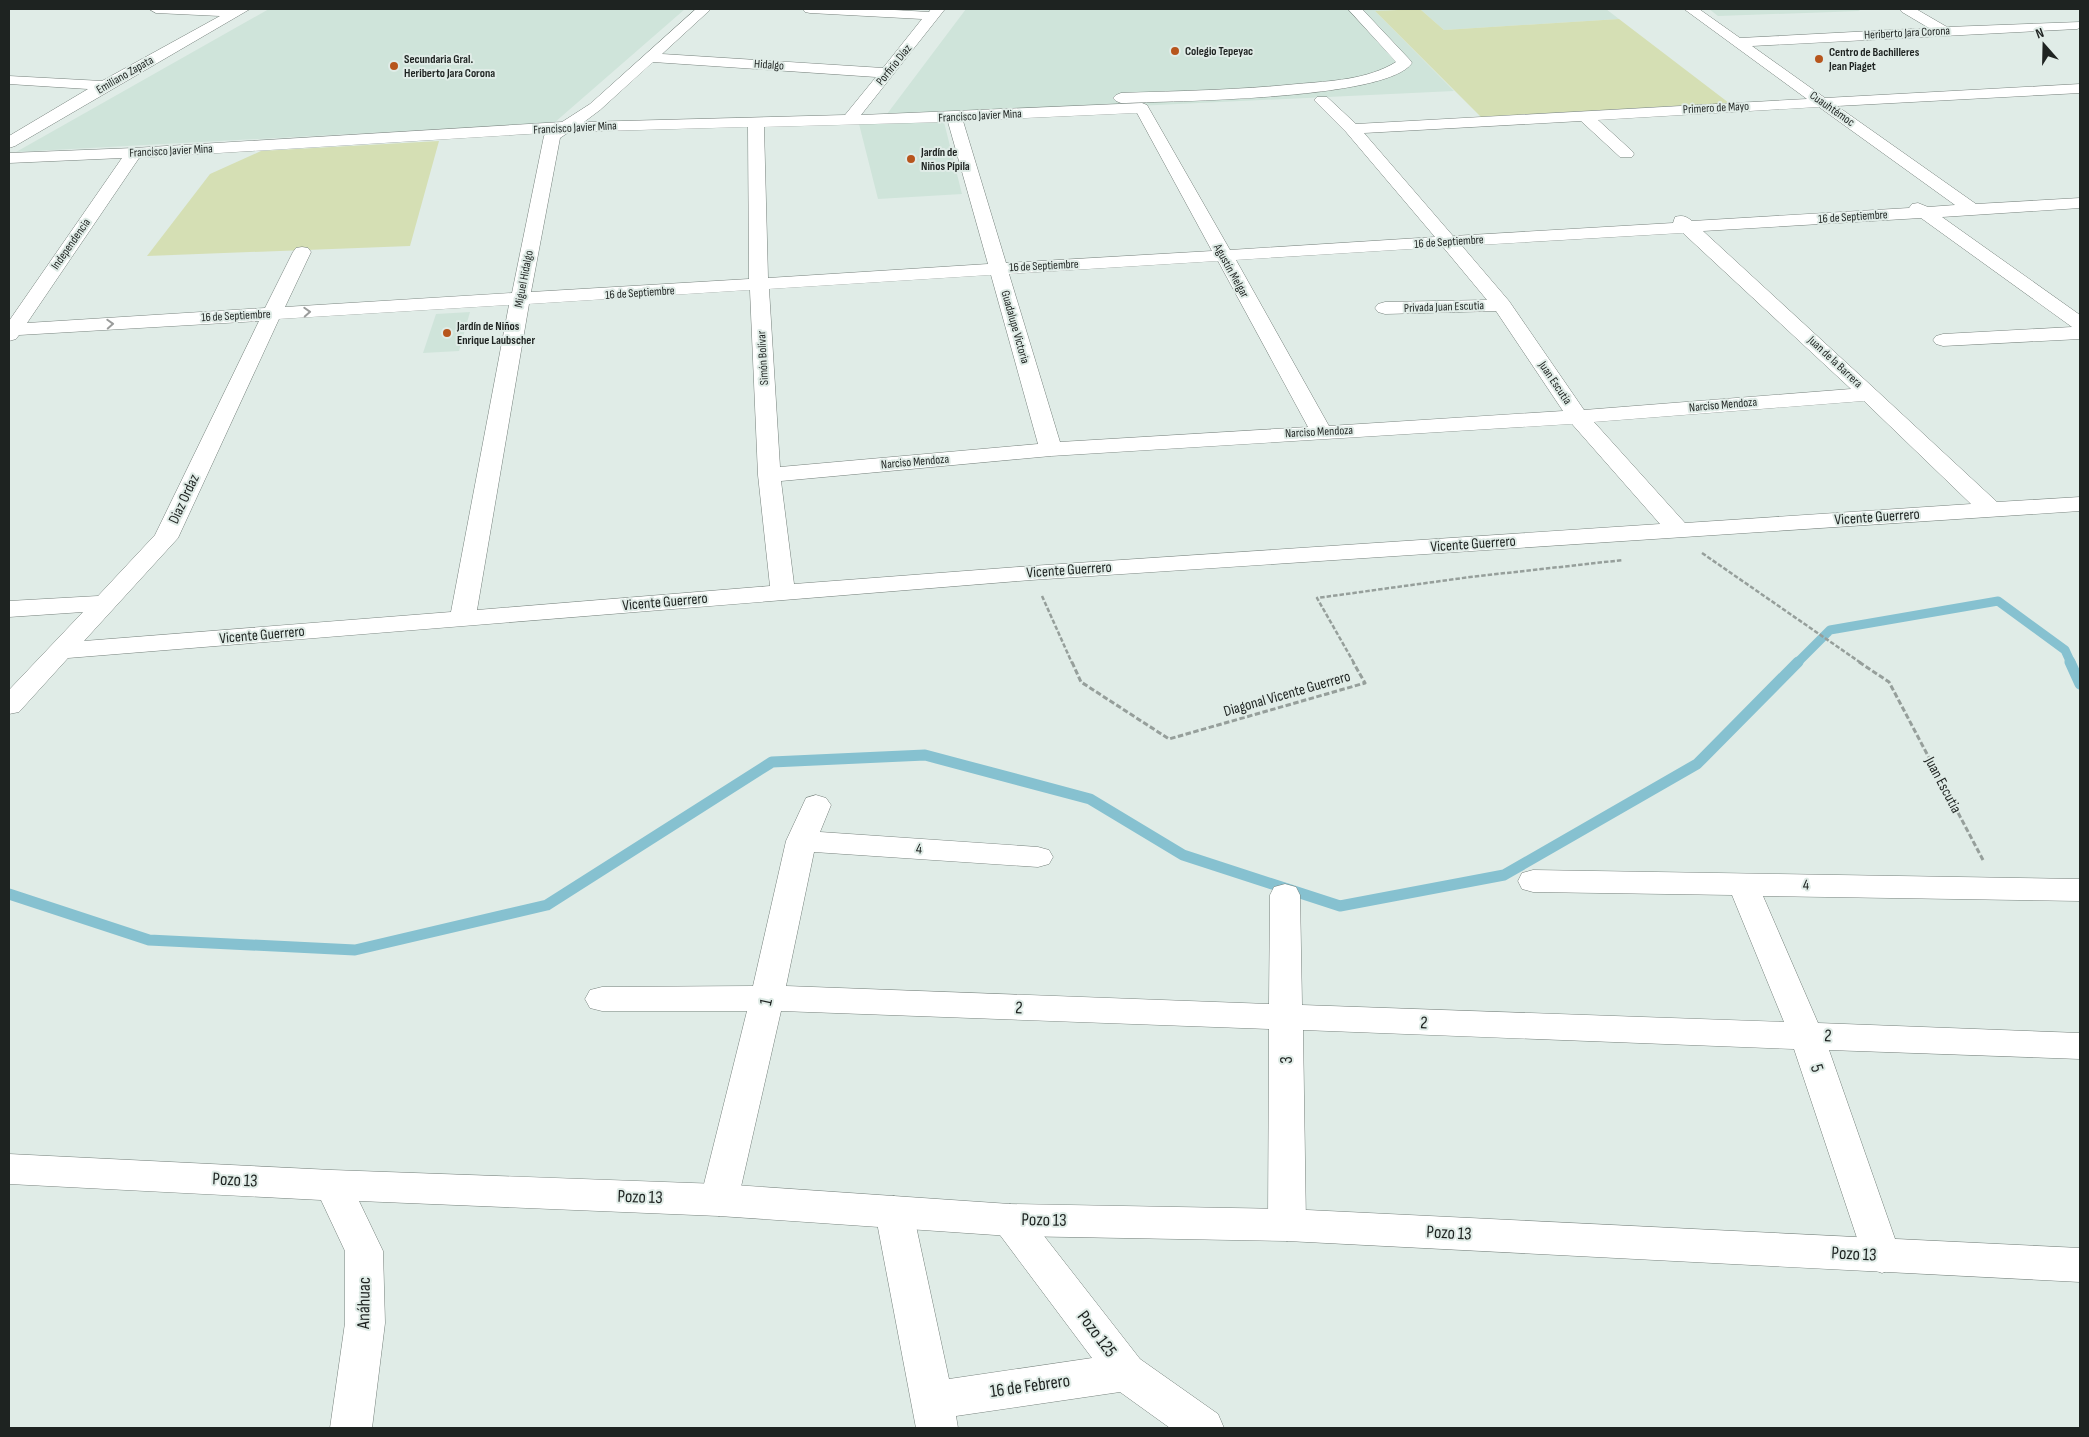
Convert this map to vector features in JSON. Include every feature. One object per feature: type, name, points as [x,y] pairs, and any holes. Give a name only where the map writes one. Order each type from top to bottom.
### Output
[{"type":"street","points":[[156,9],[239,11]]},
{"type":"street","name":"Miguel Hidalgo","points":[[463,618],[552,136],[595,107],[704,9]]},
{"type":"street","points":[[810,9],[935,12]]},
{"type":"street","points":[[992,105],[1294,90],[1374,78],[1402,68],[1405,63],[1355,9]]},
{"type":"street","name":"Cuauhtémoc","points":[[1691,9],[1966,204]]},
{"type":"street","points":[[1907,9],[1944,32]]},
{"type":"street","name":"Emiliano Zapata","points":[[9,143],[105,86],[239,11]]},
{"type":"street","name":"Porfirio Díaz","points":[[849,120],[935,12]]},
{"type":"street","name":"Heriberto Jara Corona","points":[[2054,14],[2078,26]]},
{"type":"street","name":"Heriberto Jara Corona","points":[[1738,42],[2078,26]]},
{"type":"street","name":"Hidalgo","points":[[651,58],[888,72]]},
{"type":"street","points":[[9,80],[105,86]]},
{"type":"street","name":"Primero de Mayo","points":[[1352,129],[2080,88]]},
{"type":"street","points":[[1322,100],[1352,129]]},
{"type":"street","name":"Francisco Javier Mina","points":[[9,158],[134,153],[563,128],[756,121],[954,117],[1142,108]]},
{"type":"street","name":"Agustín Melgar","points":[[1142,108],[1219,250],[1322,432]]},
{"type":"street","points":[[1585,116],[1626,154]]},
{"type":"street","name":"Guadalupe Victoria","points":[[954,117],[1051,449]]},
{"type":"street","name":"Simón Bolívar","points":[[756,121],[759,279],[769,475],[783,593]]},
{"type":"street","name":"Juan Escutia","points":[[1352,129],[1502,305],[1578,417],[1678,530]]},
{"type":"street","name":"Independencia","points":[[12,326],[134,153]]},
{"type":"street","name":"16 de Septiembre","points":[[1966,204],[2080,191]]},
{"type":"street","name":"16 de Septiembre","points":[[12,326],[276,307],[759,279],[996,262],[1966,204],[2080,203]]},
{"type":"street","points":[[1916,207],[2080,324]]},
{"type":"street","name":"Juan de la Barrera","points":[[1682,222],[1992,510]]},
{"type":"street","name":"Diaz Ordaz","points":[[9,706],[166,538],[214,433],[302,252]]},
{"type":"street","name":"Privada Juan Escutia","points":[[1385,308],[1502,305]]},
{"type":"street","points":[[1943,340],[2080,333]]},
{"type":"street","name":"Narciso Mendoza","points":[[769,475],[1051,449],[1578,417],[1869,394]]},
{"type":"street","name":"Vicente Guerrero","points":[[59,651],[1031,573],[2080,504]]},
{"type":"street","points":[[9,609],[105,603]]},
{"type":"street","name":"1","points":[[719,1200],[767,998],[801,841],[816,805]]},
{"type":"street","name":"4","points":[[801,841],[1038,857]]},
{"type":"street","name":"4","points":[[1533,881],[2080,890]]},
{"type":"street","name":"5","points":[[1742,884],[1806,1036],[1882,1256]]},
{"type":"street","name":"3","points":[[1285,895],[1287,1225]]},
{"type":"street","name":"2","points":[[602,999],[767,998],[2080,1046]]},
{"type":"street","name":"Pozo 13","points":[[9,1169],[332,1185],[719,1200],[1010,1220],[1287,1225],[2080,1265]]},
{"type":"street","name":"Anáhuac","points":[[332,1185],[364,1251],[365,1323],[351,1428]]},
{"type":"street","name":"16 de Febrero","points":[[894,1212],[935,1414],[1126,1372]]},
{"type":"street","name":"Pozo 125","points":[[1010,1220],[1126,1372],[1203,1428]]},
{"type":"path","name":"Juan Escutia","points":[[1678,530],[1700,551],[1784,612],[1889,682],[1998,888]]},
{"type":"path","name":"Diagonal Vicente Guerrero","points":[[1031,573],[1081,682],[1169,739],[1365,683],[1317,598],[1624,560]]},
{"type":"shaded area","name":"Secundaria Gral. Heriberto Jara Corona","points":[[269,9],[685,9],[554,123],[16,152]]},
{"type":"shaded area","name":"Colegio Tepeyac","points":[[966,9],[1420,9],[1375,11],[1454,91],[884,118]]},
{"type":"shaded area","points":[[1420,9],[1606,9],[1619,19],[1444,30]]},
{"type":"shaded area","points":[[1709,9],[1857,9],[1860,11],[1718,16]]},
{"type":"shaded area","name":"Jardín de Niños Pípila","points":[[944,122],[962,194],[878,199],[859,124]]},
{"type":"shaded area","name":"Jardín de Niños Enrique Laubscher","points":[[470,312],[459,351],[423,353],[436,314]]},
{"type":"green space","points":[[1420,9],[1444,30],[1619,19],[1729,103],[1481,117],[1375,11]]},
{"type":"green space","points":[[439,141],[410,246],[147,256],[210,174],[261,151]]},
{"type":"waterway","points":[[1798,662],[1830,630],[1998,601],[2065,650],[2071,663]]},
{"type":"waterway","points":[[9,894],[149,940],[355,950],[547,905],[772,762],[925,755],[1090,799],[1183,855],[1340,906],[1504,875],[1697,764],[1798,662]]},
{"type":"waterway","points":[[2070,662],[2080,684]]},
{"type":"place","name":"Colegio Tepeyac","points":[[1175,51]]},
{"type":"place","name":"Centro de Bachilleres Jean Piaget","points":[[1819,59]]},
{"type":"place","name":"Secundaria Gral. Heriberto Jara Corona","points":[[394,66]]},
{"type":"place","name":"Jardín de Niños Pípila","points":[[911,159]]},
{"type":"place","name":"Jardín de Niños Enrique Laubscher","points":[[447,333]]}]
